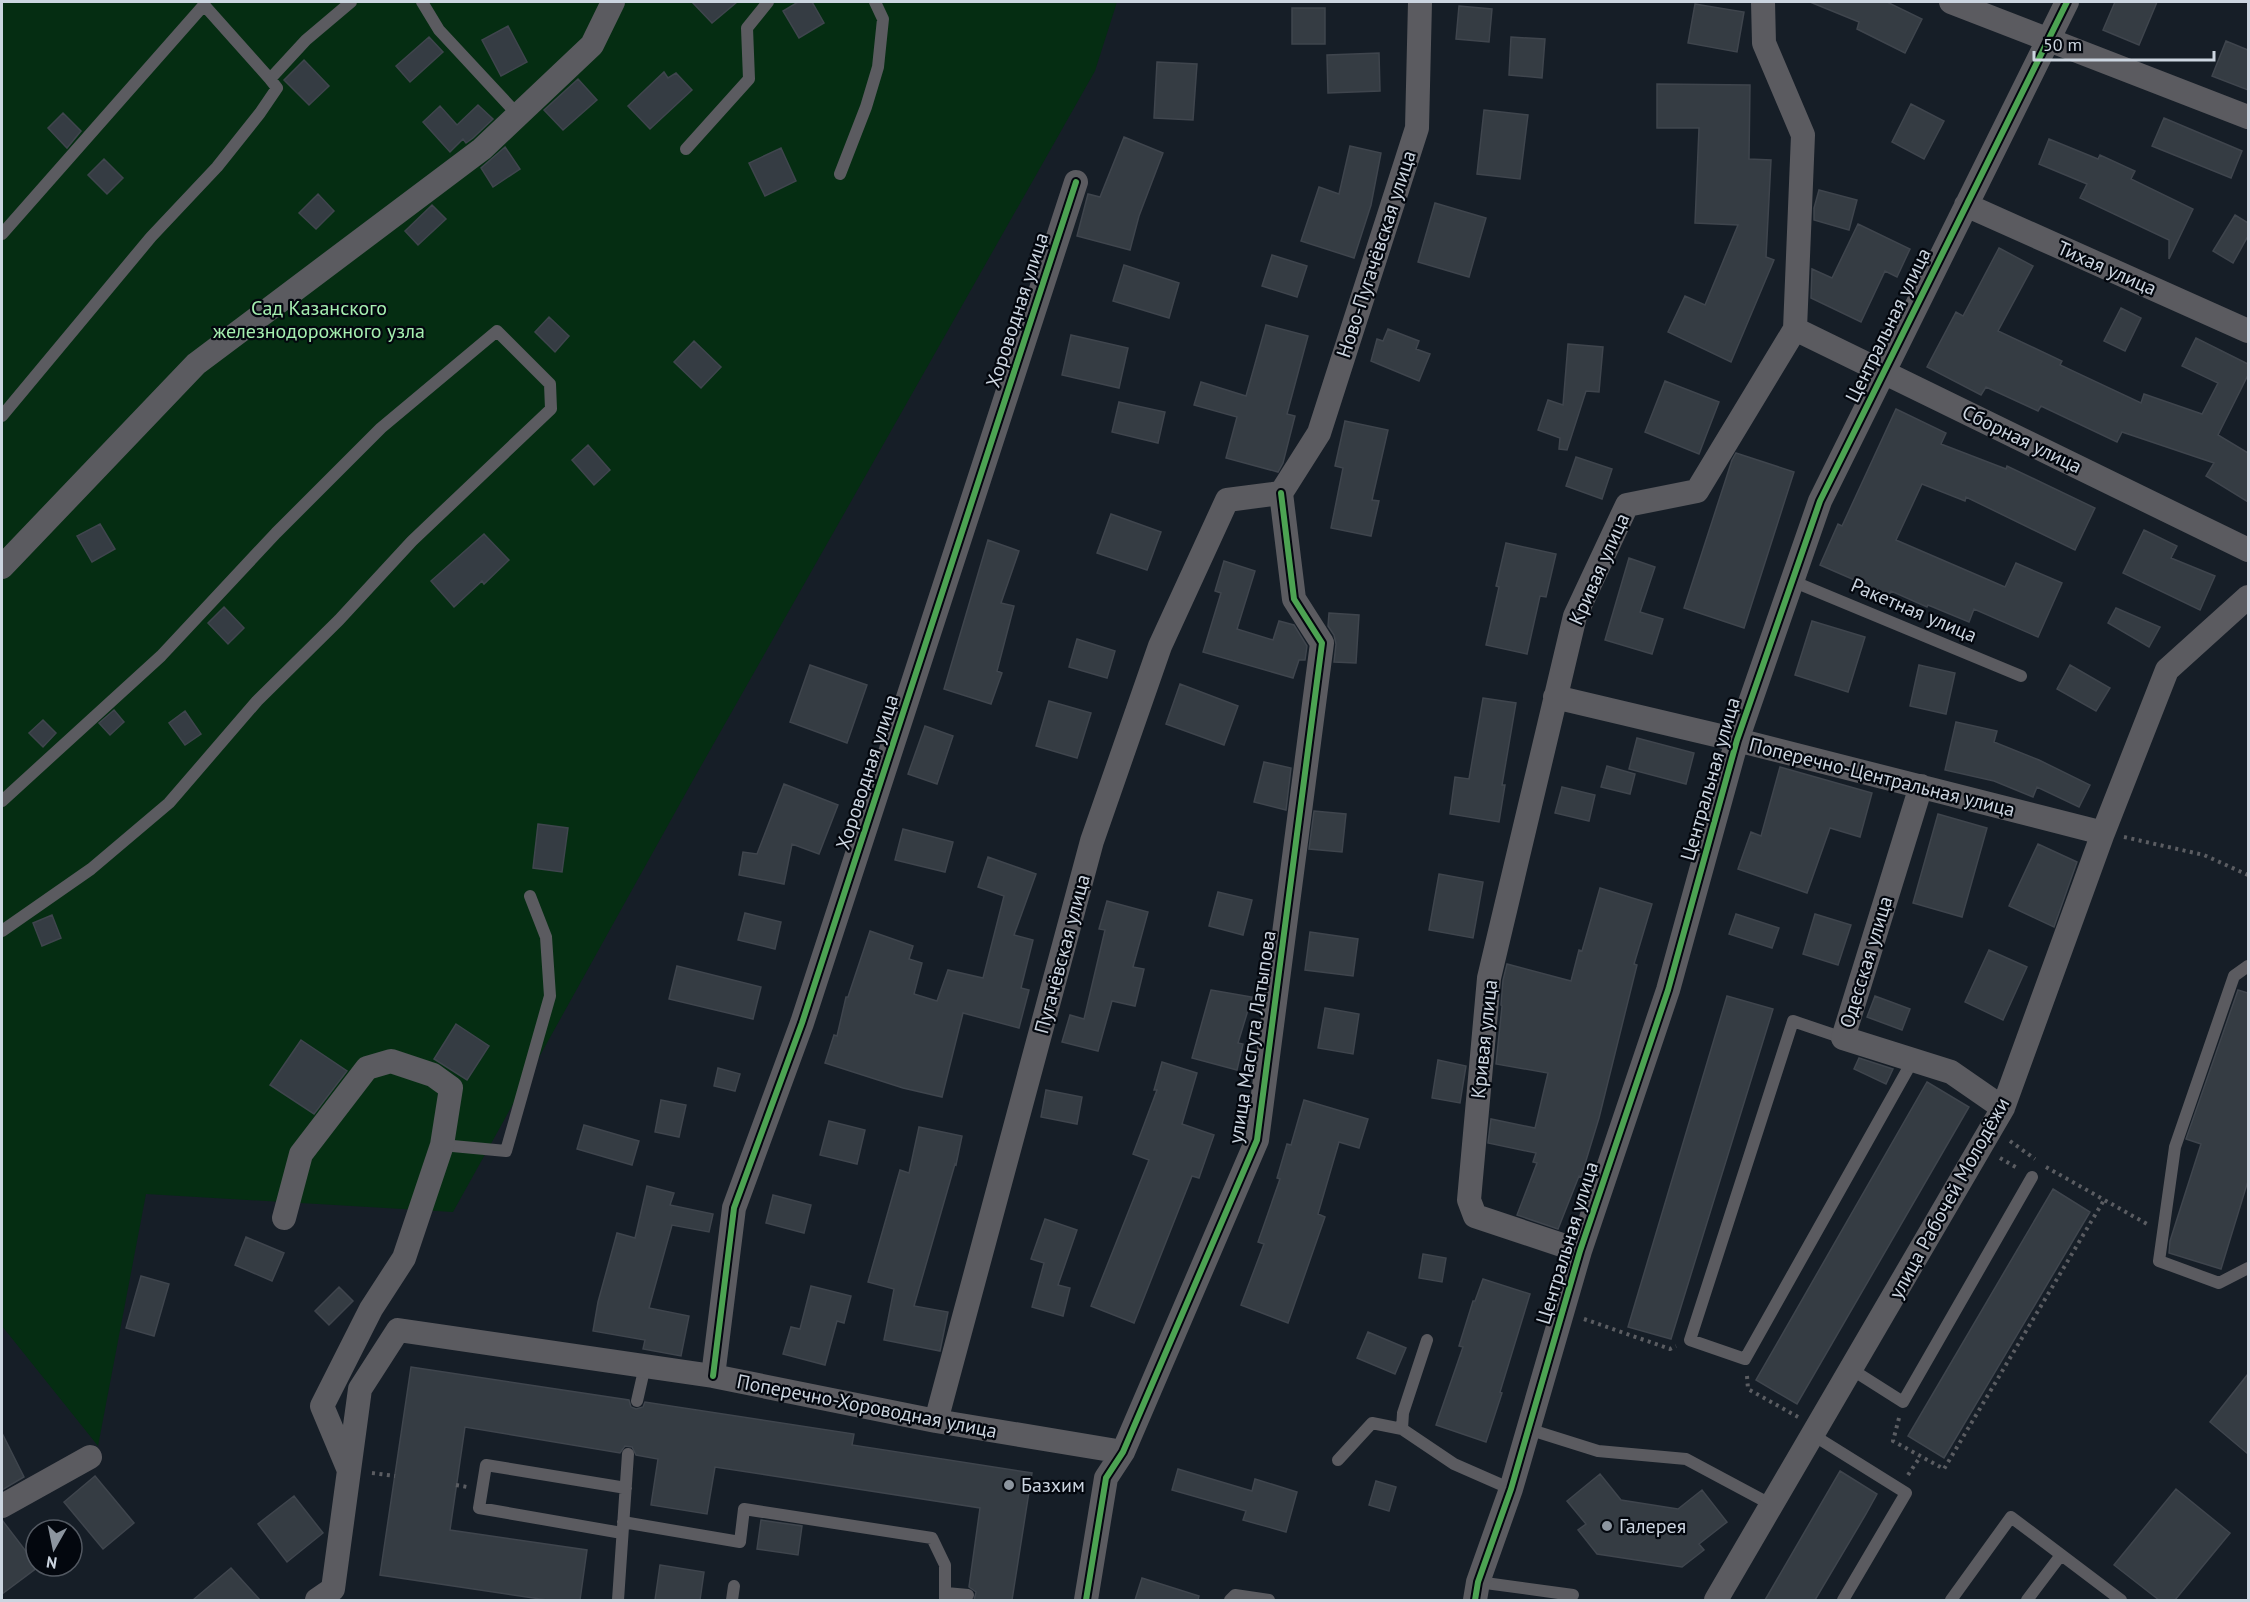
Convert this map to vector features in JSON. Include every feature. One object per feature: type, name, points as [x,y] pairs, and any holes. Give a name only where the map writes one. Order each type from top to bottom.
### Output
[{"type":"street","points":[[2,567],[196,364],[482,149],[592,45],[613,2]]},
{"type":"street","name":"Ново-Пугачёвская улица","points":[[1281,493],[1319,433],[1417,128],[1419,2]]},
{"type":"street","name":"Кривая улица","points":[[1580,1251],[1475,1216],[1469,1200],[1489,978],[1575,616],[1627,505],[1697,491],[1795,329],[1803,135],[1764,43],[1763,2]]},
{"type":"street","points":[[1951,2],[2248,117]]},
{"type":"street","name":"Центральная улица","points":[[1476,1591],[1511,1489],[1580,1251],[1668,990],[1737,740],[1820,501],[2067,2]]},
{"type":"street","name":"Хороводная улица","points":[[713,1376],[734,1208],[802,1023],[1076,182]]},
{"type":"street","name":"Тихая улица","points":[[1966,205],[2248,331]]},
{"type":"street","name":"Сборная улица","points":[[1795,329],[2248,550]]},
{"type":"street","name":"Пугачёвская улица","points":[[936,1421],[1092,841],[1160,646],[1227,500],[1281,493]]},
{"type":"street","name":"улица Масгута Латыпова","points":[[1086,1600],[1106,1478],[1123,1452],[1257,1140],[1322,643],[1294,599],[1281,493]]},
{"type":"street","name":"улица Рабочей Молодёжи","points":[[1716,1600],[2003,1108],[2103,833],[2168,670],[2248,597]]},
{"type":"street","name":"Поперечно-Центральная улица","points":[[1555,697],[1737,740],[2103,833]]},
{"type":"street","name":"Одесская улица","points":[[1921,786],[1843,1038],[1951,1072],[2003,1108]]},
{"type":"street","points":[[284,1218],[301,1154],[367,1068],[391,1061],[433,1075],[451,1088],[441,1145],[404,1258],[371,1309],[322,1406],[349,1470],[333,1589],[317,1600]]},
{"type":"street","name":"Поперечно-Хороводная улица","points":[[349,1470],[360,1389],[398,1330],[713,1376],[936,1421],[1123,1452]]},
{"type":"street","points":[[2,1506],[90,1456]]},
{"type":"lane","points":[[270,79],[306,40],[351,2]]},
{"type":"lane","points":[[422,2],[439,30],[518,115]]},
{"type":"lane","points":[[686,148],[749,79],[747,28],[768,2]]},
{"type":"lane","points":[[840,174],[866,107],[878,67],[883,19],[875,2]]},
{"type":"lane","points":[[2,234],[204,5],[277,88],[217,167],[151,237],[2,416]]},
{"type":"lane","points":[[2,801],[161,656],[276,533],[381,428],[497,331],[550,384],[551,409],[412,541],[339,620],[257,700],[169,803],[91,869],[2,931]]},
{"type":"lane","name":"Ракетная улица","points":[[1792,581],[2021,676]]},
{"type":"lane","points":[[441,1145],[506,1151],[550,996],[546,937],[530,896]]},
{"type":"lane","points":[[2248,966],[2234,976],[2175,1147],[2159,1261],[2219,1283],[2248,1268]]},
{"type":"lane","points":[[1843,1038],[1793,1021],[1690,1340],[1745,1359],[1913,1060]]},
{"type":"lane","points":[[1851,1369],[1903,1402],[2032,1177]]},
{"type":"lane","points":[[1402,1429],[1403,1413],[1427,1340]]},
{"type":"lane","points":[[637,1401],[645,1366]]},
{"type":"lane","points":[[1338,1460],[1372,1423],[1402,1429],[1454,1464],[1511,1489]]},
{"type":"lane","points":[[1528,1429],[1598,1451],[1686,1459],[1772,1505]]},
{"type":"lane","points":[[1815,1431],[1906,1493],[1843,1600]]},
{"type":"lane","points":[[618,1600],[628,1454]]},
{"type":"lane","points":[[626,1488],[486,1465],[479,1508],[740,1542],[744,1509],[932,1538],[945,1566],[946,1597],[968,1596]]},
{"type":"lane","points":[[1951,1600],[2011,1517],[2121,1600]]},
{"type":"lane","points":[[2027,1600],[2061,1555]]},
{"type":"lane","points":[[732,1600],[734,1586]]},
{"type":"lane","points":[[1476,1591],[1573,1595]]},
{"type":"lane","points":[[1230,1600],[1234,1595],[1269,1600]]},
{"type":"path","points":[[2103,833],[2204,855],[2248,875]]},
{"type":"path","points":[[2006,1138],[2041,1164],[2163,1233]]},
{"type":"path","points":[[1995,1155],[2032,1177]]},
{"type":"path","points":[[1903,1402],[1893,1441],[1944,1469],[2104,1200]]},
{"type":"path","points":[[1562,1312],[1670,1349],[1690,1340]]},
{"type":"path","points":[[1745,1359],[1748,1389],[1815,1431]]},
{"type":"green space","name":"Сад Казанского железнодорожного узла","points":[[2,2],[1117,2],[1095,71],[692,782],[453,1212],[146,1194],[98,1446],[2,1326]]},
{"type":"building","points":[[692,2],[737,2],[712,23]]},
{"type":"building","points":[[798,2],[812,2],[824,23],[799,38],[783,11]]},
{"type":"building","points":[[1810,2],[1887,2],[1922,19],[1905,53],[1857,29],[1859,22]]},
{"type":"building","points":[[2115,2],[2157,2],[2139,45],[2103,30]]},
{"type":"building","points":[[1695,4],[1744,12],[1737,52],[1688,43]]},
{"type":"building","points":[[1459,6],[1492,9],[1489,42],[1456,39]]},
{"type":"building","points":[[1292,8],[1325,8],[1325,44],[1292,44]]},
{"type":"building","points":[[508,26],[527,62],[501,76],[482,40]]},
{"type":"building","points":[[429,37],[443,52],[410,82],[396,66]]},
{"type":"building","points":[[1511,37],[1545,39],[1542,78],[1509,75]]},
{"type":"building","points":[[2226,41],[2248,50],[2248,90],[2212,76]]},
{"type":"building","points":[[1379,53],[1380,91],[1328,93],[1327,55]]},
{"type":"building","points":[[304,60],[329,86],[309,105],[284,80]]},
{"type":"building","points":[[1157,62],[1197,64],[1193,120],[1154,118]]},
{"type":"building","points":[[664,72],[668,78],[676,73],[692,90],[650,129],[628,106]]},
{"type":"building","points":[[578,79],[597,100],[563,130],[544,110]]},
{"type":"building","points":[[1657,84],[1750,85],[1749,159],[1771,160],[1766,257],[1774,260],[1731,362],[1668,332],[1685,296],[1705,305],[1738,225],[1695,223],[1699,128],[1657,128]]},
{"type":"building","points":[[1911,104],[1944,121],[1924,159],[1892,142]]},
{"type":"building","points":[[478,105],[493,119],[473,138],[466,143],[463,139],[450,152],[423,122],[440,106],[457,125]]},
{"type":"building","points":[[1484,110],[1528,115],[1520,179],[1477,174]]},
{"type":"building","points":[[63,113],[81,131],[67,148],[48,128]]},
{"type":"building","points":[[2164,118],[2242,151],[2231,178],[2152,146]]},
{"type":"building","points":[[1124,137],[1163,153],[1139,216],[1130,250],[1077,236],[1088,194],[1100,197]]},
{"type":"building","points":[[2049,139],[2098,159],[2100,155],[2135,171],[2131,179],[2193,209],[2169,259],[2169,240],[2080,198],[2087,184],[2039,164]]},
{"type":"building","points":[[1350,146],[1381,153],[1371,205],[1354,258],[1301,241],[1319,187],[1339,194]]},
{"type":"building","points":[[505,147],[520,169],[493,187],[481,168]]},
{"type":"building","points":[[781,148],[796,181],[765,196],[749,163]]},
{"type":"building","points":[[104,159],[123,178],[107,194],[88,175]]},
{"type":"building","points":[[1819,190],[1857,200],[1849,230],[1814,220],[1814,208]]},
{"type":"building","points":[[318,194],[334,211],[316,229],[299,213]]},
{"type":"building","points":[[1435,203],[1486,218],[1469,277],[1418,262]]},
{"type":"building","points":[[432,205],[446,219],[418,245],[405,231]]},
{"type":"building","points":[[2235,215],[2248,223],[2248,236],[2233,263],[2213,251]]},
{"type":"building","points":[[1858,224],[1910,249],[1897,277],[1885,271],[1861,322],[1811,298],[1812,269],[1832,278]]},
{"type":"building","points":[[1999,248],[2033,266],[1998,331],[2062,361],[2060,365],[2141,403],[2144,394],[2202,414],[2218,383],[2182,366],[2196,338],[2248,364],[2248,375],[2218,435],[2248,453],[2248,502],[2206,476],[2214,463],[2122,432],[2117,442],[2041,406],[2038,411],[1986,387],[1981,395],[1927,367],[1956,312],[1963,316]]},
{"type":"building","points":[[1272,255],[1307,266],[1297,297],[1262,286]]},
{"type":"building","points":[[1124,265],[1179,283],[1169,318],[1113,301]]},
{"type":"building","points":[[2121,308],[2141,318],[2125,351],[2104,341]]},
{"type":"building","points":[[549,317],[569,336],[555,352],[535,332]]},
{"type":"building","points":[[1266,325],[1308,336],[1287,414],[1295,416],[1283,463],[1278,472],[1226,458],[1237,417],[1194,405],[1201,382],[1246,396]]},
{"type":"building","points":[[1388,329],[1419,341],[1416,349],[1430,354],[1419,381],[1371,361],[1377,339],[1383,341]]},
{"type":"building","points":[[1071,335],[1128,348],[1119,388],[1062,375]]},
{"type":"building","points":[[694,341],[721,367],[701,388],[674,362]]},
{"type":"building","points":[[1568,344],[1603,347],[1599,392],[1586,391],[1567,450],[1559,449],[1560,438],[1538,430],[1548,400],[1563,405]]},
{"type":"building","points":[[1665,381],[1719,402],[1699,454],[1645,432]]},
{"type":"building","points":[[1119,402],[1165,412],[1158,443],[1112,432]]},
{"type":"building","points":[[1896,409],[1946,433],[1941,444],[2006,469],[2007,466],[2095,508],[2075,550],[1966,497],[1965,501],[1922,484],[1896,540],[2005,587],[2016,563],[2062,583],[2038,637],[1974,609],[1969,622],[1891,591],[1889,595],[1820,565],[1838,524],[1842,526]]},
{"type":"building","points":[[1345,421],[1388,430],[1372,500],[1379,501],[1371,536],[1331,528],[1343,468],[1335,466]]},
{"type":"building","points":[[588,445],[610,470],[594,485],[572,460]]},
{"type":"building","points":[[1736,453],[1794,472],[1744,628],[1684,608]]},
{"type":"building","points":[[1576,457],[1612,469],[1602,499],[1566,486]]},
{"type":"building","points":[[1111,514],[1161,532],[1147,570],[1097,553]]},
{"type":"building","points":[[100,524],[115,549],[92,562],[77,536]]},
{"type":"building","points":[[2144,530],[2177,546],[2171,558],[2215,576],[2200,610],[2123,573]]},
{"type":"building","points":[[484,534],[509,560],[484,584],[482,581],[454,607],[431,581]]},
{"type":"building","points":[[988,540],[1019,551],[1001,603],[1014,606],[997,671],[1002,673],[991,704],[944,689]]},
{"type":"building","points":[[1506,543],[1556,554],[1546,597],[1540,596],[1527,654],[1486,645]]},
{"type":"building","points":[[1629,558],[1655,567],[1640,612],[1663,619],[1652,654],[1605,640]]},
{"type":"building","points":[[1224,561],[1255,571],[1237,629],[1273,640],[1279,621],[1294,625],[1307,646],[1305,660],[1299,660],[1293,678],[1203,652],[1221,593],[1215,591]]},
{"type":"building","points":[[224,607],[244,628],[228,644],[208,623]]},
{"type":"building","points":[[2116,608],[2160,627],[2149,647],[2108,623]]},
{"type":"building","points":[[1329,613],[1359,615],[1356,663],[1334,662],[1336,644],[1334,635],[1328,626]]},
{"type":"building","points":[[1812,621],[1865,637],[1848,692],[1795,675]]},
{"type":"building","points":[[1077,639],[1115,651],[1107,678],[1069,667]]},
{"type":"building","points":[[810,665],[867,685],[847,743],[790,722]]},
{"type":"building","points":[[1919,665],[1955,673],[1946,714],[1910,706]]},
{"type":"building","points":[[2070,665],[2110,688],[2096,711],[2057,689]]},
{"type":"building","points":[[1180,684],[1238,706],[1224,745],[1166,724]]},
{"type":"building","points":[[1483,698],[1516,703],[1502,785],[1505,785],[1499,822],[1450,814],[1455,777],[1469,779]]},
{"type":"building","points":[[1049,701],[1091,713],[1077,758],[1036,746]]},
{"type":"building","points":[[114,710],[124,722],[110,735],[99,723]]},
{"type":"building","points":[[185,711],[201,734],[185,745],[169,723]]},
{"type":"building","points":[[43,720],[56,733],[43,747],[29,733]]},
{"type":"building","points":[[1956,722],[1997,731],[1994,742],[2039,760],[2090,785],[2079,807],[2037,787],[2033,797],[1994,781],[1945,770]]},
{"type":"building","points":[[925,726],[953,736],[937,784],[908,774]]},
{"type":"building","points":[[1637,738],[1694,753],[1686,784],[1629,769]]},
{"type":"building","points":[[1264,762],[1291,768],[1286,810],[1254,802]]},
{"type":"building","points":[[1607,766],[1635,774],[1630,794],[1601,787]]},
{"type":"building","points":[[1780,767],[1872,793],[1860,837],[1830,828],[1807,893],[1738,869],[1751,832],[1761,836]]},
{"type":"building","points":[[784,784],[838,805],[819,854],[792,844],[784,884],[739,875],[743,852],[757,854]]},
{"type":"building","points":[[1562,787],[1595,795],[1589,821],[1555,813]]},
{"type":"building","points":[[1314,811],[1346,814],[1342,852],[1309,849]]},
{"type":"building","points":[[1938,814],[1987,828],[1962,917],[1913,903]]},
{"type":"building","points":[[538,824],[568,828],[562,872],[533,868]]},
{"type":"building","points":[[903,829],[953,842],[945,872],[895,860]]},
{"type":"building","points":[[2038,844],[2077,862],[2054,927],[2009,906]]},
{"type":"building","points":[[988,857],[1036,874],[1014,935],[1033,940],[1021,988],[1029,990],[1019,1028],[963,1013],[942,1097],[903,1088],[825,1063],[834,1035],[837,1036],[846,997],[848,997],[870,931],[913,946],[909,959],[922,963],[914,994],[937,1001],[948,970],[983,978],[1004,896],[978,887]]},
{"type":"building","points":[[1439,874],[1483,882],[1473,938],[1429,930]]},
{"type":"building","points":[[1600,888],[1652,904],[1634,964],[1637,965],[1599,1118],[1581,1177],[1579,1176],[1558,1229],[1517,1215],[1537,1163],[1533,1162],[1536,1153],[1488,1143],[1491,1119],[1535,1128],[1548,1073],[1496,1064],[1503,980],[1507,964],[1571,981]]},
{"type":"building","points":[[1218,892],[1252,900],[1243,935],[1209,926]]},
{"type":"building","points":[[1107,901],[1148,912],[1133,967],[1144,969],[1135,1006],[1112,1001],[1098,1051],[1062,1042],[1070,1015],[1084,1019],[1105,930],[1099,929]]},
{"type":"building","points":[[745,913],[781,922],[775,949],[738,940]]},
{"type":"building","points":[[1736,914],[1779,928],[1772,948],[1729,934]]},
{"type":"building","points":[[1815,914],[1851,925],[1838,965],[1803,954]]},
{"type":"building","points":[[52,915],[61,938],[42,946],[33,923]]},
{"type":"building","points":[[1310,932],[1358,939],[1353,976],[1305,970]]},
{"type":"building","points":[[1989,950],[2027,967],[2003,1020],[1965,1002]]},
{"type":"building","points":[[677,966],[761,987],[753,1019],[669,999]]},
{"type":"building","points":[[1211,990],[1252,997],[1238,1043],[1243,1044],[1237,1070],[1192,1058]]},
{"type":"building","points":[[2238,990],[2248,993],[2248,1181],[2221,1269],[2169,1253],[2170,1241],[2201,1144],[2186,1139]]},
{"type":"building","points":[[1727,996],[1773,1009],[1671,1339],[1628,1327]]},
{"type":"building","points":[[1875,996],[1910,1009],[1902,1030],[1867,1017]]},
{"type":"building","points":[[1325,1008],[1359,1014],[1353,1054],[1318,1048]]},
{"type":"building","points":[[456,1024],[489,1046],[467,1080],[434,1059]]},
{"type":"building","points":[[301,1040],[347,1071],[314,1114],[270,1085]]},
{"type":"building","points":[[1859,1058],[1893,1069],[1886,1084],[1854,1069]]},
{"type":"building","points":[[1438,1060],[1466,1066],[1460,1103],[1432,1098]]},
{"type":"building","points":[[1162,1062],[1197,1073],[1182,1124],[1214,1135],[1199,1178],[1192,1176],[1134,1323],[1091,1306],[1149,1160],[1133,1154],[1157,1090],[1154,1090]]},
{"type":"building","points":[[718,1068],[740,1074],[735,1091],[714,1086]]},
{"type":"building","points":[[1927,1082],[1969,1107],[1797,1404],[1756,1380]]},
{"type":"building","points":[[1046,1090],[1082,1097],[1077,1124],[1041,1117]]},
{"type":"building","points":[[661,1100],[686,1105],[679,1137],[655,1132]]},
{"type":"building","points":[[1304,1100],[1368,1119],[1359,1148],[1339,1142],[1318,1214],[1325,1217],[1288,1323],[1241,1305],[1264,1244],[1258,1242],[1280,1179],[1277,1178],[1287,1144],[1291,1145]]},
{"type":"building","points":[[829,1121],[865,1130],[857,1164],[820,1155]]},
{"type":"building","points":[[584,1125],[639,1141],[632,1165],[577,1149]]},
{"type":"building","points":[[919,1127],[962,1136],[956,1165],[914,1306],[948,1312],[940,1351],[884,1340],[894,1289],[868,1282],[900,1170],[909,1173]]},
{"type":"building","points":[[647,1186],[674,1193],[670,1205],[713,1214],[709,1232],[672,1225],[649,1308],[689,1316],[681,1356],[643,1349],[645,1340],[593,1331],[598,1302],[617,1233],[635,1238]]},
{"type":"building","points":[[2053,1189],[2090,1212],[1944,1458],[1908,1436]]},
{"type":"building","points":[[773,1195],[811,1205],[804,1233],[766,1223]]},
{"type":"building","points":[[1045,1219],[1077,1230],[1058,1285],[1070,1288],[1063,1316],[1032,1307],[1044,1263],[1031,1259]]},
{"type":"building","points":[[246,1237],[284,1253],[272,1281],[235,1265]]},
{"type":"building","points":[[1423,1254],[1446,1258],[1442,1282],[1419,1278]]},
{"type":"building","points":[[141,1276],[169,1284],[154,1336],[126,1328]]},
{"type":"building","points":[[1483,1279],[1530,1294],[1486,1442],[1436,1425],[1463,1347],[1459,1346],[1473,1301],[1475,1301]]},
{"type":"building","points":[[811,1286],[851,1296],[844,1323],[837,1321],[825,1365],[783,1354],[791,1327],[800,1329]]},
{"type":"building","points":[[339,1287],[353,1301],[329,1325],[315,1311]]},
{"type":"building","points":[[1368,1332],[1406,1348],[1395,1374],[1357,1358]]},
{"type":"building","points":[[411,1367],[629,1400],[631,1407],[636,1409],[643,1407],[645,1402],[854,1434],[852,1445],[1032,1473],[1012,1600],[974,1600],[976,1592],[969,1587],[980,1508],[715,1467],[707,1514],[651,1505],[658,1459],[636,1455],[632,1447],[625,1446],[620,1453],[465,1427],[450,1530],[587,1550],[580,1600],[547,1600],[380,1575]]},
{"type":"building","points":[[2248,1374],[2248,1454],[2210,1422]]},
{"type":"building","points":[[2,1433],[24,1477],[2,1490]]},
{"type":"building","points":[[1178,1469],[1252,1491],[1255,1479],[1297,1492],[1286,1532],[1243,1520],[1246,1511],[1172,1490]]},
{"type":"building","points":[[1840,1471],[1877,1494],[1866,1514],[1815,1600],[1765,1600]]},
{"type":"building","points":[[1600,1474],[1621,1500],[1678,1509],[1702,1490],[1727,1522],[1699,1544],[1704,1550],[1682,1567],[1597,1554],[1578,1530],[1586,1524],[1567,1501]]},
{"type":"building","points":[[95,1476],[134,1523],[103,1549],[84,1526],[84,1518],[77,1518],[64,1502]]},
{"type":"building","points":[[1376,1481],[1396,1487],[1389,1511],[1369,1505]]},
{"type":"building","points":[[2176,1489],[2230,1533],[2175,1600],[2159,1600],[2114,1565]]},
{"type":"building","points":[[294,1496],[323,1533],[287,1562],[258,1524]]},
{"type":"building","points":[[2,1520],[24,1549],[24,1578],[2,1594]]},
{"type":"building","points":[[761,1520],[802,1526],[798,1555],[757,1549]]},
{"type":"building","points":[[660,1565],[704,1572],[700,1600],[655,1600]]},
{"type":"building","points":[[231,1568],[260,1600],[193,1600]]},
{"type":"building","points":[[1142,1578],[1199,1596],[1198,1600],[1135,1600]]},
{"type":"cycle path","points":[[1475,1600],[1478,1582],[1511,1489],[1580,1251],[1668,990],[1737,740],[1820,501],[2067,2]]},
{"type":"cycle path","points":[[713,1376],[734,1208],[802,1023],[1076,182]]},
{"type":"cycle path","points":[[1086,1600],[1106,1478],[1123,1452],[1257,1140],[1322,643],[1294,599],[1281,493]]},
{"type":"place","name":"Базхим","points":[[1009,1485]]},
{"type":"place","name":"Галерея","points":[[1607,1526]]}]
